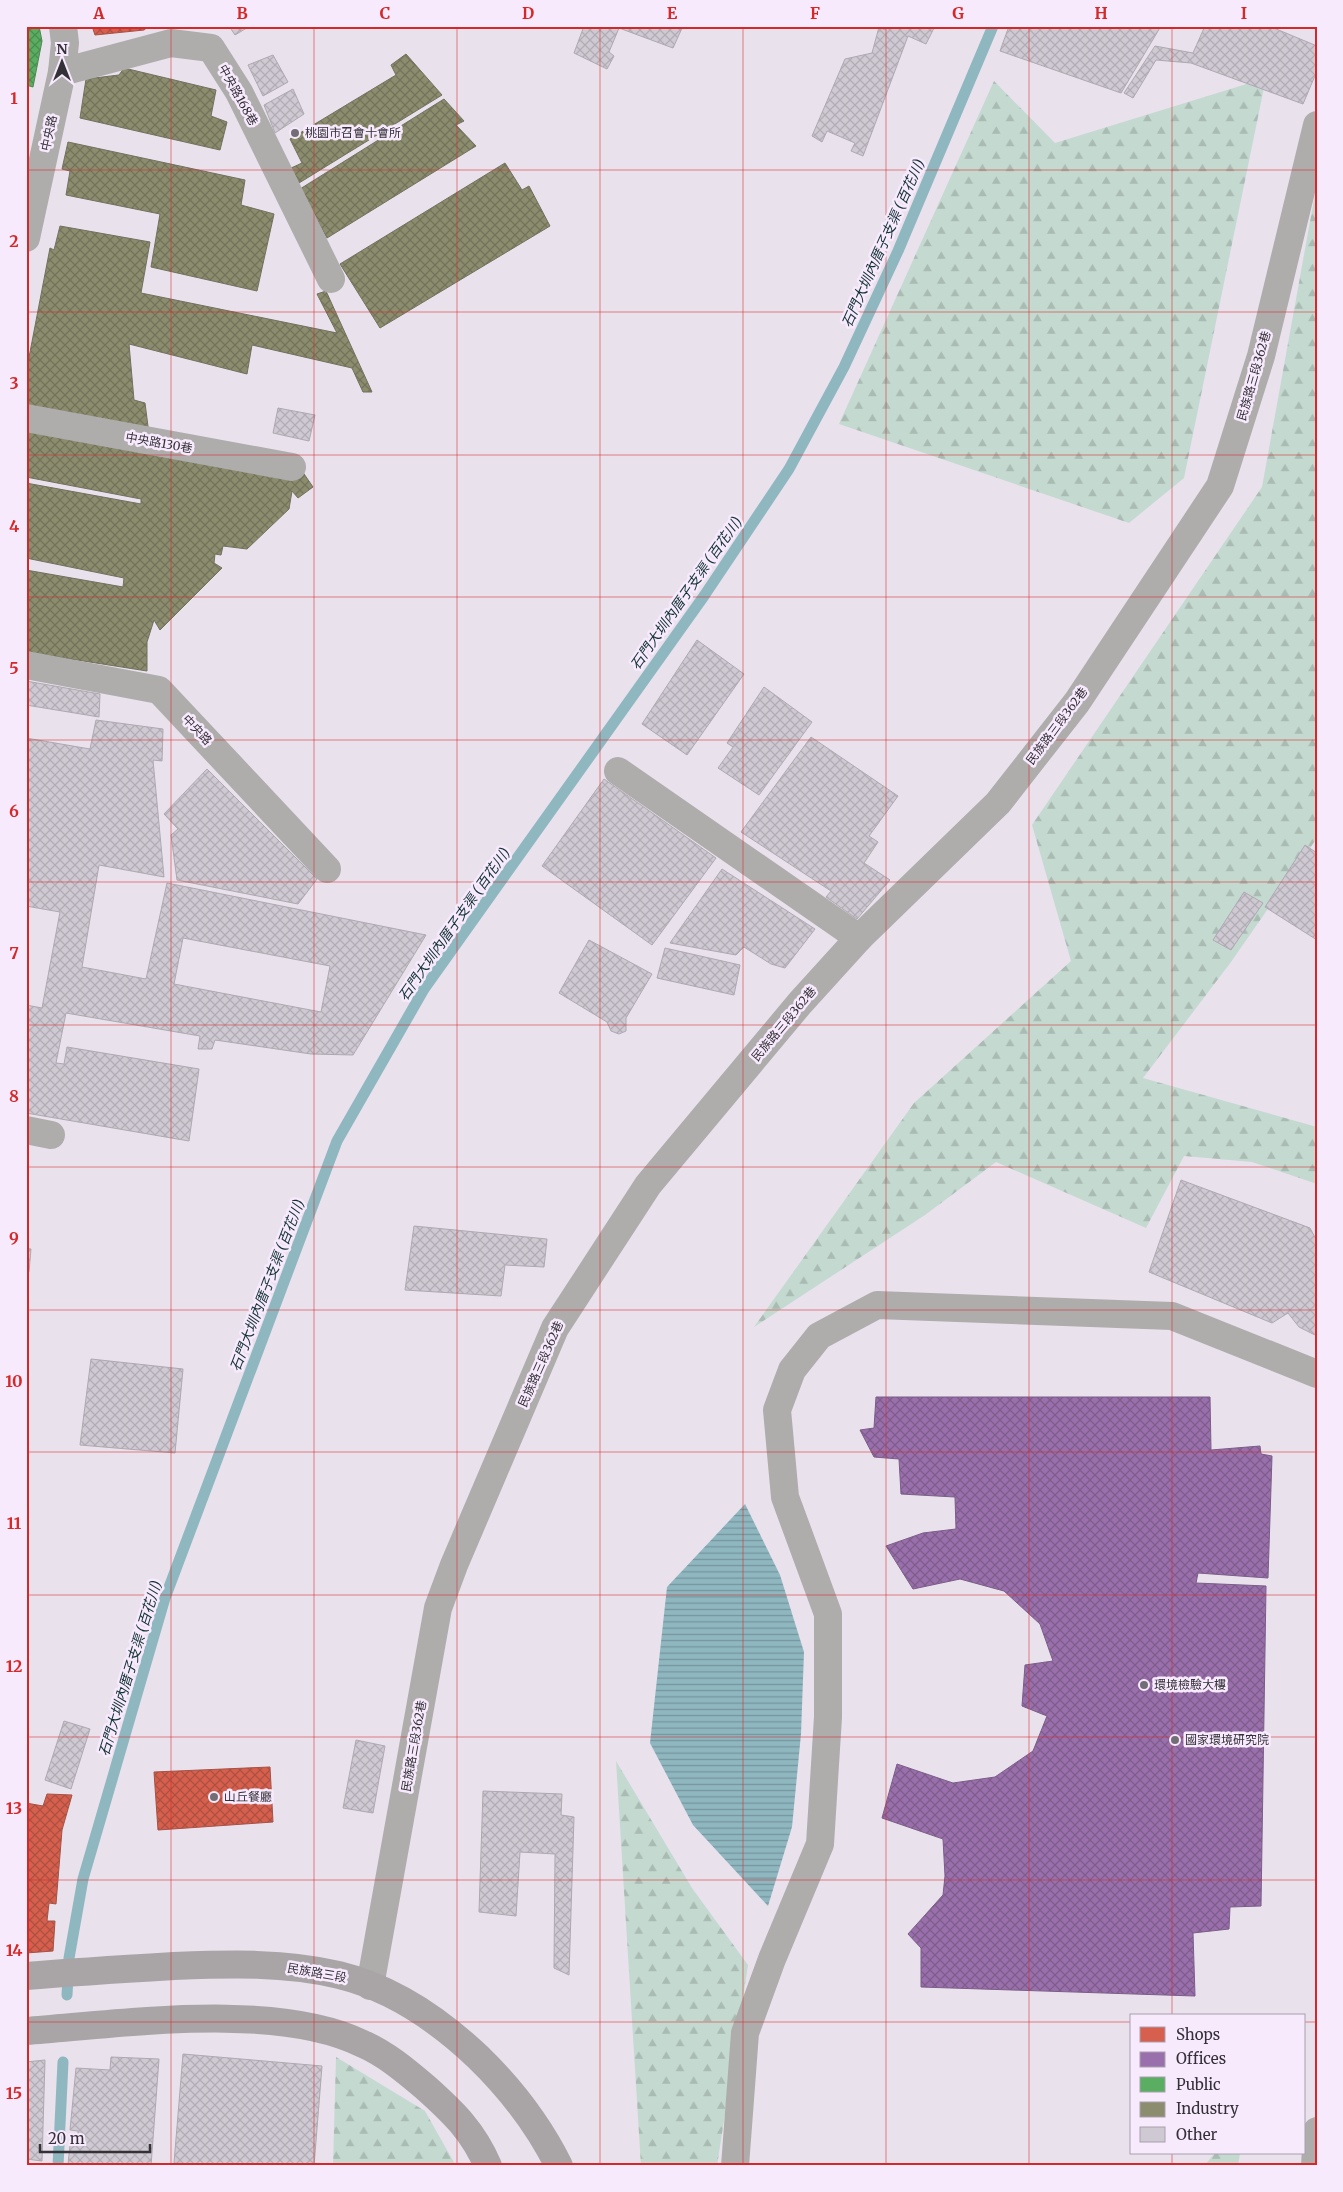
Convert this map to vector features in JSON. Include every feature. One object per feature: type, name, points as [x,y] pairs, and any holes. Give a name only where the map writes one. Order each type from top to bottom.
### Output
[{"type":"main road","name":"民族路三段","points":[[35,1975],[91,1970],[239,1963],[308,1969],[341,1975],[370,1986],[432,2017],[466,2046],[505,2084],[544,2136],[559,2166]]},
{"type":"main road","points":[[26,2031],[162,2021],[243,2019],[312,2027],[363,2043],[414,2078],[454,2112],[478,2142],[488,2166]]},
{"type":"street","name":"中央路","points":[[26,238],[62,72],[65,43],[63,26]]},
{"type":"street","name":"中央路168巷","points":[[62,72],[171,43],[211,48],[239,92],[331,279]]},
{"type":"street","name":"民族路三段362巷","points":[[370,1986],[438,1608],[454,1565],[555,1328],[648,1185],[800,1003],[859,938],[998,803],[1077,702],[1220,486],[1261,356],[1317,125]]},
{"type":"street","name":"中央路130巷","points":[[26,418],[292,467]]},
{"type":"street","name":"中央路","points":[[26,665],[159,690],[327,869]]},
{"type":"street","points":[[618,771],[859,938]]},
{"type":"street","points":[[735,2166],[746,2033],[772,1959],[820,1844],[828,1717],[828,1614],[784,1497],[777,1410],[792,1370],[819,1336],[876,1305],[1172,1316],[1317,1374]]},
{"type":"street","points":[[1315,2166],[1317,2131]]},
{"type":"path","points":[[1311,26],[1317,30]]},
{"type":"green space","points":[[1266,78],[1184,478],[1129,523],[839,424],[994,81],[1055,143]]},
{"type":"green space","points":[[1317,183],[1317,838],[1231,962],[1143,1078],[1317,1127],[1317,1184],[1252,1162],[1184,1156],[1146,1228],[996,1162],[925,1215],[754,1327],[914,1103],[1071,961],[1032,825],[1262,487]]},
{"type":"green space","points":[[616,1761],[692,1888],[748,1965],[717,2166],[641,2166]]},
{"type":"green space","points":[[336,2057],[425,2111],[456,2166],[333,2166]]},
{"type":"green space","points":[[1214,2154],[1240,2154],[1238,2166],[1204,2166]]},
{"type":"water","points":[[745,1504],[780,1575],[804,1652],[801,1734],[792,1827],[768,1906],[693,1825],[650,1743],[667,1587]]},
{"type":"building: Shops","points":[[92,26],[149,26],[144,30],[95,35]]},
{"type":"building: Shops","name":"山丘餐廳","points":[[270,1767],[273,1822],[158,1830],[154,1772]]},
{"type":"building: Shops","points":[[47,1794],[72,1795],[62,1830],[56,1904],[49,1903],[47,1921],[55,1921],[53,1951],[26,1953],[26,1803],[43,1806]]},
{"type":"building: Offices","name":"環境檢驗大樓","points":[[876,1397],[1210,1397],[1211,1450],[1260,1446],[1261,1454],[1272,1456],[1268,1578],[1198,1573],[1196,1583],[1266,1586],[1261,1906],[1230,1907],[1229,1929],[1193,1933],[1195,1996],[921,1987],[921,1948],[908,1934],[943,1895],[945,1876],[943,1839],[882,1818],[897,1764],[953,1783],[995,1777],[1033,1751],[1047,1716],[1022,1706],[1025,1665],[1053,1661],[1040,1624],[1004,1591],[960,1579],[913,1589],[886,1546],[923,1533],[956,1529],[955,1497],[901,1494],[899,1459],[874,1457],[860,1430],[874,1428]]},
{"type":"building: Public","points":[[26,26],[39,26],[42,41],[33,87],[26,85]]},
{"type":"building: Industry","points":[[406,54],[442,95],[299,183],[289,169],[302,163],[290,139],[396,75],[391,65]]},
{"type":"building: Industry","points":[[124,68],[216,90],[211,116],[227,122],[220,150],[80,118],[86,79],[119,75]]},
{"type":"building: Industry","points":[[444,99],[464,121],[456,125],[476,146],[327,238],[300,189]]},
{"type":"building: Industry","points":[[68,142],[245,180],[241,205],[274,214],[257,291],[151,267],[160,214],[66,195],[70,171],[62,169]]},
{"type":"building: Industry","points":[[505,163],[522,190],[529,186],[550,226],[380,328],[340,264]]},
{"type":"building: Industry","points":[[60,226],[150,242],[141,293],[337,333],[317,294],[326,291],[372,392],[363,392],[352,368],[252,345],[247,374],[129,344],[134,400],[145,403],[149,434],[26,411],[26,373],[50,248],[54,250]]},
{"type":"building: Industry","points":[[26,431],[302,471],[313,487],[298,498],[292,491],[289,509],[247,549],[223,546],[221,555],[215,554],[214,563],[222,568],[160,630],[154,620],[147,642],[147,671],[26,652],[26,570],[123,587],[124,578],[26,558],[26,483],[141,504],[141,499],[26,477]]},
{"type":"building: Other","points":[[229,26],[250,26],[235,35]]},
{"type":"building: Other","points":[[584,26],[683,26],[673,48],[619,28],[609,52],[614,56],[607,69],[574,53]]},
{"type":"building: Other","points":[[887,26],[935,26],[926,44],[908,36],[863,156],[851,151],[855,143],[827,131],[822,142],[812,136],[845,59],[872,53],[879,27],[885,30]]},
{"type":"building: Other","points":[[1009,26],[1161,26],[1121,93],[1000,51]]},
{"type":"building: Other","points":[[1205,26],[1269,26],[1317,46],[1317,71],[1303,104],[1191,63],[1156,60],[1133,98],[1124,93],[1155,46],[1193,53]]},
{"type":"building: Other","points":[[273,55],[288,82],[263,96],[248,65]]},
{"type":"building: Other","points":[[293,89],[304,114],[275,133],[264,105]]},
{"type":"building: Other","points":[[278,408],[315,415],[309,441],[273,433]]},
{"type":"building: Other","points":[[697,640],[744,674],[687,755],[642,724]]},
{"type":"building: Other","points":[[26,681],[100,694],[99,717],[26,705]]},
{"type":"building: Other","points":[[764,687],[812,722],[759,795],[718,768],[733,747],[727,743]]},
{"type":"building: Other","points":[[96,720],[163,729],[162,761],[153,760],[164,877],[99,865],[82,967],[146,979],[167,883],[426,935],[353,1055],[311,1054],[215,1040],[212,1049],[198,1049],[200,1036],[66,1013],[56,1063],[64,1064],[67,1047],[199,1069],[189,1141],[26,1113],[26,1005],[42,1008],[60,912],[26,906],[26,738],[90,749]],"holes":[[[183,938],[330,966],[321,1012],[174,984]]]},
{"type":"building: Other","points":[[811,737],[898,796],[869,836],[878,842],[864,863],[890,880],[857,919],[826,897],[831,891],[741,832]]},
{"type":"building: Other","points":[[207,769],[317,879],[298,904],[177,880],[171,835],[178,829],[164,814]]},
{"type":"building: Other","points":[[604,779],[716,858],[652,945],[542,866]]},
{"type":"building: Other","points":[[1305,845],[1317,853],[1317,940],[1265,907]]},
{"type":"building: Other","points":[[722,869],[815,929],[785,968],[771,964],[744,947],[736,955],[670,943]]},
{"type":"building: Other","points":[[1244,892],[1263,903],[1231,950],[1213,940]]},
{"type":"building: Other","points":[[589,940],[652,974],[626,1018],[626,1031],[619,1034],[611,1031],[607,1022],[559,993]]},
{"type":"building: Other","points":[[665,948],[740,965],[734,995],[657,978]]},
{"type":"building: Other","points":[[1181,1180],[1310,1228],[1317,1241],[1317,1336],[1299,1327],[1288,1313],[1272,1323],[1149,1272]]},
{"type":"building: Other","points":[[414,1226],[547,1239],[544,1267],[505,1265],[501,1296],[405,1290]]},
{"type":"building: Other","points":[[26,1248],[31,1249],[29,1272],[26,1271]]},
{"type":"building: Other","points":[[91,1359],[183,1369],[175,1453],[80,1445]]},
{"type":"building: Other","points":[[64,1721],[90,1729],[71,1789],[45,1780]]},
{"type":"building: Other","points":[[356,1740],[385,1746],[373,1813],[343,1808]]},
{"type":"building: Other","points":[[483,1791],[562,1794],[561,1815],[574,1817],[569,1975],[554,1968],[555,1854],[520,1852],[516,1916],[479,1912]]},
{"type":"building: Other","points":[[183,2054],[322,2066],[314,2166],[233,2166],[174,2163]]},
{"type":"building: Other","points":[[111,2057],[159,2059],[151,2166],[68,2164],[70,2145],[78,2145],[78,2131],[70,2130],[76,2068],[110,2070]]},
{"type":"building: Other","points":[[45,2060],[42,2161],[26,2159],[26,2062]]},
{"type":"waterway","name":"石門大圳內厝子支渠 (百花川)","points":[[67,1995],[69,1958],[83,1879],[165,1598],[337,1141],[424,989],[704,596],[789,469],[844,367],[898,251],[993,26]]},
{"type":"waterway","name":"石門大圳內厝子支渠 (百花川)","points":[[58,2166],[63,2062]]},
{"type":"place","name":"桃園市召會十會所","points":[[295,133]]},
{"type":"place","name":"環境檢驗大樓","points":[[1144,1685]]},
{"type":"place","name":"國家環境研究院","points":[[1175,1740]]},
{"type":"place","name":"山丘餐廳","points":[[214,1797]]}]
